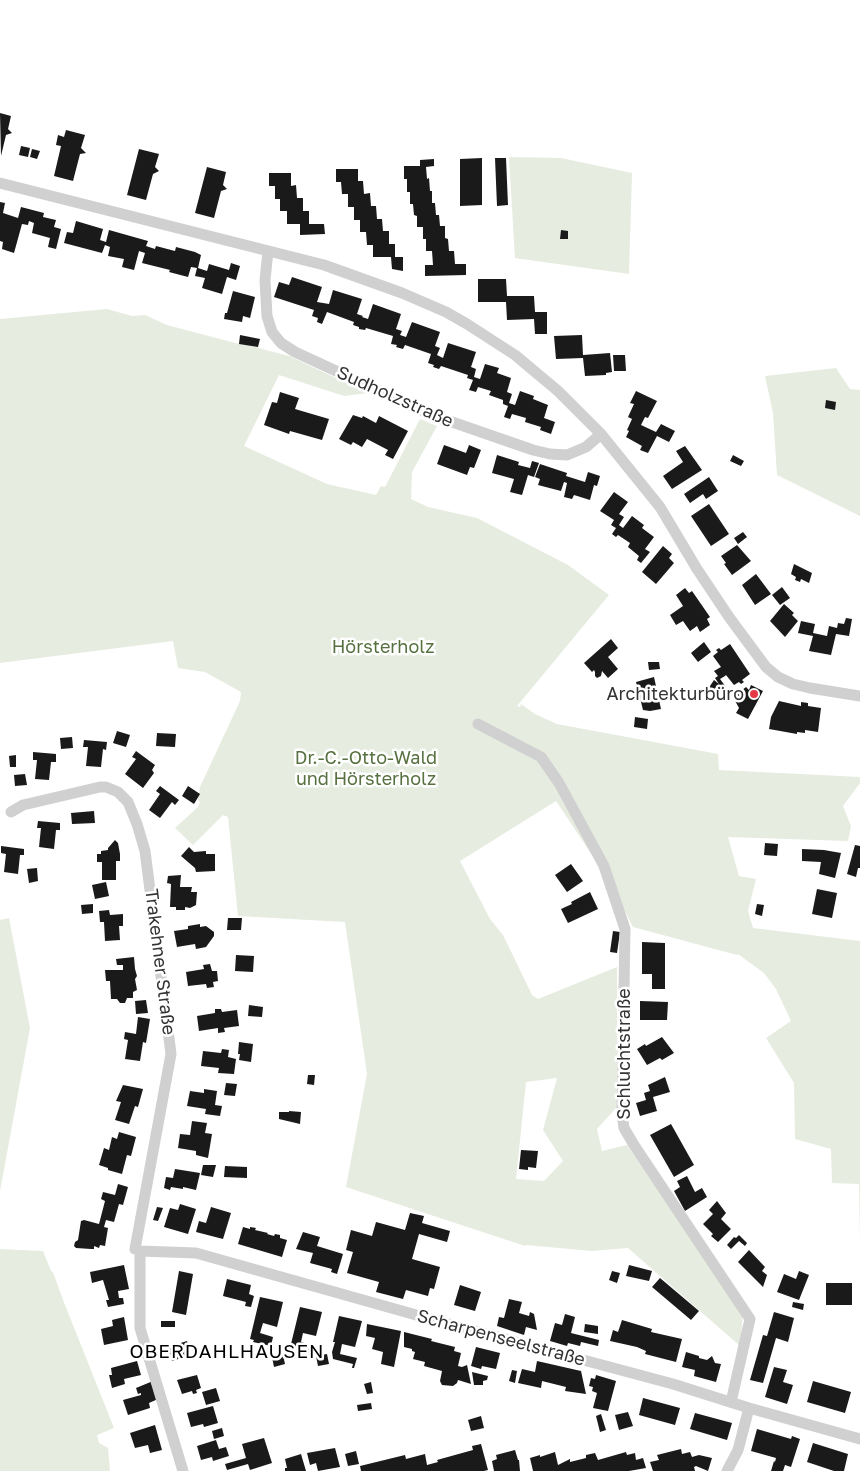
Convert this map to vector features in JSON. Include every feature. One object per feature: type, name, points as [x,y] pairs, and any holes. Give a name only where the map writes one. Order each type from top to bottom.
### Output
[{"type":"street","points":[[0,183],[324,265],[366,279],[446,312],[515,355],[558,391],[601,434],[660,507],[713,593],[766,667],[778,677],[793,684],[860,696]]},
{"type":"street","name":"Sudholzstraße","points":[[268,251],[265,280],[267,316],[272,332],[281,343],[295,352],[429,414],[533,450],[567,455],[586,447],[601,434]]},
{"type":"street","name":"Schluchtstraße","points":[[478,724],[540,757],[559,784],[604,866],[625,929],[622,1114],[624,1128],[750,1318],[731,1402]]},
{"type":"street","name":"Trakehner Straße","points":[[11,812],[23,805],[106,787],[118,792],[128,802],[142,842],[149,875],[171,1054],[138,1250],[140,1328],[183,1471]]},
{"type":"street","name":"Scharpenseelstraße","points":[[138,1250],[196,1253],[434,1320],[673,1384],[748,1408],[860,1439]]},
{"type":"street","points":[[727,1471],[738,1450],[748,1408]]},
{"type":"green space","points":[[509,157],[561,158],[632,173],[629,274],[515,258]]},
{"type":"green space","name":"Hörsterholz","points":[[107,309],[132,316],[145,315],[167,325],[289,356],[368,393],[344,396],[279,375],[244,446],[327,484],[376,495],[381,486],[385,487],[420,419],[437,426],[412,472],[411,499],[428,507],[477,518],[568,565],[609,595],[517,706],[520,707],[521,704],[535,714],[557,724],[718,754],[719,770],[860,777],[860,783],[843,806],[851,826],[848,841],[728,837],[739,876],[756,879],[748,911],[753,928],[860,941],[860,1241],[859,1184],[832,1183],[831,1149],[795,1139],[794,1083],[766,1038],[791,1021],[776,989],[764,973],[738,954],[633,927],[610,882],[556,801],[460,861],[490,919],[503,935],[532,995],[538,999],[617,967],[617,1107],[597,1129],[602,1151],[627,1145],[743,1314],[740,1346],[628,1248],[592,1251],[525,1246],[346,1187],[367,1074],[345,922],[238,916],[228,817],[223,815],[193,845],[175,828],[198,807],[200,787],[240,701],[241,692],[205,672],[178,668],[173,641],[0,663],[0,319]],"holes":[[[557,1078],[543,1130],[563,1161],[544,1181],[516,1179],[526,1082]]]},
{"type":"green space","points":[[836,368],[850,389],[860,390],[860,516],[777,475],[773,413],[765,376]]},
{"type":"green space","points":[[9,918],[30,1028],[0,1191],[0,920]]},
{"type":"green space","points":[[0,1249],[43,1251],[114,1428],[97,1435],[99,1443],[108,1448],[110,1471],[0,1471]]},
{"type":"building","points":[[0,113],[11,116],[8,129],[12,133],[6,135],[1,156]]},
{"type":"building","points":[[66,130],[85,135],[81,148],[86,153],[80,154],[73,181],[54,176],[61,146],[56,145],[58,135],[64,137]]},
{"type":"building","points":[[21,146],[30,148],[28,157],[19,155]]},
{"type":"building","points":[[32,149],[40,151],[37,159],[30,157]]},
{"type":"building","points":[[139,149],[159,154],[155,167],[159,171],[153,174],[146,200],[127,195]]},
{"type":"building","points":[[482,158],[482,205],[460,206],[460,159]]},
{"type":"building","points":[[495,158],[506,158],[508,205],[497,206]]},
{"type":"building","points":[[434,159],[434,166],[426,167],[430,191],[432,191],[432,203],[435,203],[436,215],[439,215],[440,226],[445,226],[445,238],[448,239],[449,251],[454,251],[455,264],[466,264],[466,275],[425,276],[425,265],[433,265],[432,251],[426,251],[423,227],[417,227],[417,216],[414,215],[413,204],[410,204],[410,192],[407,192],[407,179],[404,179],[404,166],[420,166],[420,160]]},
{"type":"building","points":[[207,167],[226,172],[223,185],[227,189],[221,191],[214,218],[195,213]]},
{"type":"building","points":[[336,169],[358,169],[358,181],[363,181],[364,194],[370,193],[371,206],[376,206],[377,219],[382,219],[383,231],[389,231],[389,244],[395,244],[395,257],[403,257],[403,271],[392,269],[391,257],[373,257],[373,245],[367,245],[366,232],[360,232],[360,220],[354,220],[354,207],[348,207],[348,194],[342,194],[341,182],[336,182]]},
{"type":"building","points":[[269,173],[291,173],[291,186],[296,185],[297,198],[303,198],[303,211],[309,211],[309,224],[324,224],[325,234],[300,235],[300,224],[287,224],[287,211],[280,211],[280,199],[275,199],[275,186],[269,186]]},
{"type":"building","points":[[0,202],[5,203],[3,213],[18,218],[21,207],[44,213],[43,217],[56,220],[54,227],[61,229],[56,249],[48,247],[50,238],[32,233],[34,223],[29,221],[28,225],[22,224],[14,253],[2,249],[3,242],[0,241]]},
{"type":"building","points":[[76,221],[103,229],[100,240],[106,242],[109,230],[148,241],[146,246],[155,249],[156,246],[175,251],[176,247],[195,252],[201,255],[198,268],[207,271],[209,264],[229,270],[231,263],[240,266],[236,280],[227,277],[222,294],[202,288],[205,278],[195,276],[197,268],[191,267],[188,277],[169,272],[170,270],[142,263],[145,253],[139,251],[134,270],[122,267],[124,259],[108,256],[110,247],[105,245],[102,253],[64,243],[67,232],[73,233]]},
{"type":"building","points":[[561,230],[568,231],[568,239],[560,239]]},
{"type":"building","points":[[292,277],[322,287],[317,302],[329,304],[333,290],[362,299],[357,314],[362,317],[368,319],[373,304],[401,314],[396,329],[402,331],[400,335],[406,337],[412,322],[440,332],[435,346],[440,348],[437,355],[443,358],[448,343],[476,352],[471,367],[476,369],[474,377],[480,379],[485,364],[499,368],[497,373],[511,378],[507,392],[512,394],[509,403],[515,405],[520,391],[534,396],[533,399],[548,405],[544,418],[555,422],[551,434],[540,430],[541,427],[525,422],[526,418],[512,414],[510,419],[504,417],[508,406],[503,404],[503,400],[489,395],[491,391],[478,387],[476,392],[469,390],[473,380],[467,378],[468,375],[441,366],[439,369],[433,367],[434,365],[428,363],[431,354],[405,345],[403,349],[396,347],[397,345],[391,344],[393,336],[366,328],[365,330],[359,329],[359,327],[353,325],[354,322],[327,312],[322,324],[317,322],[318,318],[312,316],[314,310],[274,297],[279,282],[289,285]]},
{"type":"building","points":[[478,279],[506,279],[507,296],[534,296],[535,312],[547,312],[547,334],[535,334],[534,319],[507,320],[506,302],[478,302]]},
{"type":"building","points":[[233,291],[255,297],[250,318],[243,316],[242,322],[224,319]]},
{"type":"building","points":[[240,335],[260,339],[258,347],[239,344]]},
{"type":"building","points":[[582,335],[583,355],[610,353],[612,372],[606,373],[606,375],[585,376],[583,358],[556,359],[554,336]]},
{"type":"building","points":[[613,355],[625,355],[626,371],[614,371]]},
{"type":"building","points":[[636,391],[657,401],[648,418],[645,417],[641,425],[656,432],[661,424],[675,431],[669,442],[657,436],[648,453],[640,450],[642,446],[626,437],[632,419],[628,417],[634,404],[630,403]]},
{"type":"building","points":[[280,392],[299,398],[295,409],[329,419],[322,440],[290,431],[289,434],[264,425],[272,402],[277,403]]},
{"type":"building","points":[[826,400],[836,402],[835,410],[825,408]]},
{"type":"building","points":[[353,415],[362,418],[363,416],[376,423],[379,416],[408,431],[393,459],[385,455],[388,450],[367,439],[362,447],[353,442],[351,445],[339,439]]},
{"type":"building","points":[[444,445],[466,453],[469,445],[481,450],[474,468],[470,467],[467,475],[437,464]]},
{"type":"building","points":[[685,446],[702,470],[672,489],[663,476],[683,462],[676,451]]},
{"type":"building","points":[[497,455],[519,462],[518,465],[530,468],[532,461],[539,463],[534,477],[528,475],[522,495],[510,492],[514,479],[492,473]]},
{"type":"building","points":[[733,455],[744,461],[741,466],[730,461]]},
{"type":"building","points":[[540,464],[567,473],[566,476],[585,482],[588,472],[600,476],[597,486],[594,485],[590,500],[574,495],[572,499],[564,497],[567,483],[564,482],[561,491],[538,485],[540,479],[535,477]]},
{"type":"building","points":[[709,477],[718,491],[706,499],[703,494],[690,503],[684,494]]},
{"type":"building","points":[[614,492],[628,502],[619,514],[624,517],[619,525],[623,528],[632,516],[644,525],[642,528],[654,537],[645,549],[650,552],[641,563],[637,560],[639,556],[628,547],[630,543],[618,535],[616,537],[612,534],[616,528],[611,525],[614,520],[600,511]]},
{"type":"building","points":[[709,504],[729,534],[711,546],[691,516]]},
{"type":"building","points":[[743,532],[747,537],[738,544],[734,538]]},
{"type":"building","points":[[737,545],[751,561],[732,575],[721,556]]},
{"type":"building","points":[[663,546],[672,554],[669,558],[674,563],[656,584],[642,572]]},
{"type":"building","points":[[794,564],[812,573],[809,583],[801,579],[800,582],[795,580],[796,577],[791,574]]},
{"type":"building","points":[[756,574],[771,594],[755,605],[742,585]]},
{"type":"building","points":[[782,587],[790,598],[780,605],[772,595]]},
{"type":"building","points":[[685,588],[689,593],[692,591],[710,617],[707,619],[710,625],[700,632],[697,626],[690,631],[683,621],[676,625],[670,615],[683,606],[676,595]]},
{"type":"building","points":[[784,604],[794,613],[792,615],[798,621],[785,637],[770,621]]},
{"type":"building","points":[[846,618],[852,619],[849,636],[836,634],[831,655],[809,651],[813,636],[798,633],[801,621],[815,624],[813,633],[827,636],[829,626],[837,628],[838,623],[844,624]]},
{"type":"building","points":[[611,639],[618,648],[608,657],[618,669],[608,678],[602,671],[601,676],[597,678],[594,670],[592,672],[584,663]]},
{"type":"building","points":[[704,642],[711,652],[698,662],[691,653]]},
{"type":"building","points":[[730,644],[750,674],[742,680],[744,682],[741,684],[739,682],[734,685],[726,675],[720,679],[726,687],[723,689],[723,694],[708,689],[714,680],[719,684],[715,678],[718,676],[714,671],[721,667],[713,656],[718,652],[716,650],[719,648],[721,650]]},
{"type":"building","points":[[648,662],[659,662],[660,669],[649,670]]},
{"type":"building","points":[[654,677],[661,709],[643,710],[636,682]]},
{"type":"building","points":[[751,685],[763,691],[748,719],[736,713],[739,708],[733,697],[746,687],[749,690]]},
{"type":"building","points":[[779,701],[801,706],[801,702],[808,703],[808,706],[821,708],[818,732],[805,730],[805,733],[797,732],[797,734],[769,729],[771,717]]},
{"type":"building","points":[[635,717],[648,719],[647,729],[634,727]]},
{"type":"building","points":[[117,731],[130,735],[126,747],[113,743]]},
{"type":"building","points":[[157,733],[176,734],[175,747],[156,746]]},
{"type":"building","points":[[72,737],[73,748],[61,749],[60,738]]},
{"type":"building","points":[[84,740],[107,742],[106,750],[103,749],[101,767],[86,766],[88,747],[83,747]]},
{"type":"building","points":[[136,751],[155,765],[152,770],[154,773],[143,788],[125,774],[136,759],[132,757]]},
{"type":"building","points":[[33,752],[56,754],[56,762],[51,762],[49,780],[35,779],[37,760],[33,760]]},
{"type":"building","points":[[16,755],[16,767],[10,767],[9,756]]},
{"type":"building","points":[[25,774],[27,785],[15,786],[14,775]]},
{"type":"building","points":[[160,786],[179,800],[175,805],[172,802],[160,818],[149,810],[160,794],[156,791]]},
{"type":"building","points":[[188,786],[200,794],[194,804],[182,796]]},
{"type":"building","points":[[94,811],[95,823],[72,824],[71,813]]},
{"type":"building","points":[[38,821],[60,823],[60,830],[56,830],[54,849],[39,847],[41,828],[37,828]]},
{"type":"building","points":[[115,840],[118,843],[120,854],[120,861],[116,861],[116,880],[102,880],[102,862],[97,862],[97,854],[108,850]]},
{"type":"building","points":[[765,843],[778,844],[777,856],[764,855]]},
{"type":"building","points":[[855,845],[860,846],[860,868],[858,868],[856,877],[847,874]]},
{"type":"building","points":[[1,846],[24,849],[24,855],[20,855],[18,874],[4,872],[6,854],[1,853]]},
{"type":"building","points":[[189,847],[194,852],[206,851],[206,854],[215,854],[215,871],[196,872],[195,868],[181,856]]},
{"type":"building","points":[[802,849],[841,853],[835,878],[819,874],[821,862],[802,861]]},
{"type":"building","points":[[571,864],[583,881],[567,892],[555,875]]},
{"type":"building","points":[[37,868],[38,881],[29,883],[27,869]]},
{"type":"building","points":[[181,875],[180,887],[192,887],[191,892],[197,892],[196,905],[190,908],[185,907],[185,910],[176,910],[176,907],[170,907],[171,884],[167,883],[168,876]]},
{"type":"building","points":[[106,882],[109,896],[95,899],[92,885]]},
{"type":"building","points":[[817,889],[837,893],[832,918],[812,914]]},
{"type":"building","points":[[590,892],[598,909],[568,923],[561,909]]},
{"type":"building","points":[[93,904],[93,913],[82,914],[81,905]]},
{"type":"building","points":[[757,904],[764,905],[762,916],[755,914]]},
{"type":"building","points":[[109,910],[110,915],[123,914],[123,926],[119,926],[120,940],[105,941],[104,922],[100,922],[99,911]]},
{"type":"building","points":[[228,918],[242,918],[241,930],[227,930]]},
{"type":"building","points":[[200,924],[200,927],[206,926],[214,932],[214,936],[206,947],[196,949],[195,944],[177,947],[174,931],[188,929],[188,926]]},
{"type":"building","points":[[613,931],[620,932],[617,953],[610,952]]},
{"type":"building","points":[[642,942],[665,943],[665,989],[652,989],[652,974],[642,974]]},
{"type":"building","points":[[236,955],[254,956],[253,972],[235,971]]},
{"type":"building","points":[[134,957],[137,990],[133,992],[133,998],[127,998],[125,1003],[120,1003],[117,999],[111,999],[110,981],[106,981],[105,970],[123,970],[123,965],[117,965],[116,959]]},
{"type":"building","points":[[210,964],[212,971],[217,971],[218,981],[213,982],[214,987],[207,988],[206,984],[188,986],[186,972],[204,969],[203,965]]},
{"type":"building","points":[[146,1000],[148,1013],[136,1014],[135,1001]]},
{"type":"building","points":[[640,1001],[668,1002],[667,1020],[640,1020]]},
{"type":"building","points":[[249,1005],[263,1007],[262,1017],[248,1016]]},
{"type":"building","points":[[215,1009],[221,1009],[222,1012],[237,1010],[239,1026],[224,1028],[225,1032],[218,1033],[218,1028],[199,1031],[197,1016],[215,1013]]},
{"type":"building","points":[[138,1017],[150,1019],[146,1043],[143,1042],[140,1061],[125,1059],[128,1040],[124,1039],[125,1032],[136,1034]]},
{"type":"building","points":[[662,1037],[674,1053],[662,1060],[660,1058],[647,1065],[637,1049]]},
{"type":"building","points":[[239,1042],[253,1044],[251,1062],[239,1060]]},
{"type":"building","points":[[222,1049],[229,1050],[228,1057],[236,1059],[234,1074],[218,1073],[219,1068],[201,1066],[203,1051],[221,1053]]},
{"type":"building","points":[[308,1075],[315,1075],[314,1085],[307,1084]]},
{"type":"building","points":[[665,1077],[670,1092],[653,1097],[657,1111],[640,1116],[636,1103],[646,1100],[644,1093],[650,1091],[648,1085]]},
{"type":"building","points":[[226,1083],[237,1084],[235,1096],[224,1095]]},
{"type":"building","points":[[123,1085],[143,1089],[138,1107],[135,1106],[129,1124],[115,1120],[121,1102],[116,1101]]},
{"type":"building","points":[[204,1089],[217,1091],[215,1105],[222,1106],[220,1116],[205,1114],[206,1109],[187,1106],[190,1091],[204,1093]]},
{"type":"building","points":[[279,1112],[301,1112],[300,1124],[279,1119]]},
{"type":"building","points":[[192,1121],[207,1123],[205,1133],[212,1134],[208,1158],[196,1155],[196,1151],[178,1148],[180,1134],[190,1135]]},
{"type":"building","points":[[671,1124],[694,1165],[674,1177],[650,1135]]},
{"type":"building","points":[[119,1132],[136,1137],[131,1156],[127,1155],[122,1174],[99,1165],[104,1148],[109,1150],[112,1137],[117,1139]]},
{"type":"building","points":[[521,1150],[538,1151],[536,1168],[528,1167],[528,1170],[519,1169]]},
{"type":"building","points":[[203,1165],[216,1165],[213,1177],[201,1175]]},
{"type":"building","points":[[225,1166],[247,1167],[247,1178],[224,1177]]},
{"type":"building","points":[[175,1169],[200,1173],[196,1190],[183,1187],[183,1189],[171,1187],[170,1190],[164,1188],[166,1177],[173,1178]]},
{"type":"building","points":[[687,1176],[695,1192],[702,1188],[707,1197],[685,1211],[674,1191],[680,1187],[677,1181]]},
{"type":"building","points":[[118,1184],[128,1187],[123,1205],[119,1204],[114,1222],[106,1220],[104,1227],[108,1228],[105,1246],[100,1245],[99,1248],[94,1246],[94,1249],[76,1248],[74,1246],[78,1240],[81,1221],[99,1224],[105,1201],[101,1199],[103,1192],[115,1195]]},
{"type":"building","points":[[717,1201],[726,1213],[721,1219],[731,1229],[718,1242],[711,1236],[713,1234],[703,1224],[713,1214],[709,1210]]},
{"type":"building","points":[[180,1204],[196,1209],[188,1234],[164,1227],[170,1208],[178,1210]]},
{"type":"building","points":[[157,1207],[163,1208],[158,1221],[153,1220]]},
{"type":"building","points":[[211,1207],[231,1213],[223,1239],[196,1232],[199,1221],[206,1223]]},
{"type":"building","points":[[410,1213],[424,1216],[422,1223],[450,1231],[447,1242],[419,1234],[412,1259],[440,1267],[434,1289],[430,1288],[428,1296],[406,1290],[403,1299],[376,1292],[379,1282],[347,1273],[353,1252],[346,1250],[351,1230],[372,1236],[376,1222],[405,1230]]},
{"type":"building","points":[[243,1227],[256,1228],[255,1230],[274,1236],[275,1234],[280,1235],[280,1238],[287,1240],[282,1257],[238,1244]]},
{"type":"building","points":[[303,1232],[320,1237],[317,1246],[343,1254],[337,1274],[331,1272],[332,1269],[310,1263],[313,1253],[296,1249]]},
{"type":"building","points":[[739,1235],[747,1243],[745,1246],[739,1241],[731,1249],[727,1245],[734,1237],[736,1238]]},
{"type":"building","points":[[749,1250],[765,1267],[762,1271],[767,1275],[763,1287],[738,1262]]},
{"type":"building","points":[[124,1265],[129,1289],[118,1291],[119,1298],[123,1298],[124,1304],[108,1307],[106,1300],[109,1300],[103,1280],[92,1283],[90,1272]]},
{"type":"building","points":[[629,1265],[652,1271],[649,1281],[626,1276]]},
{"type":"building","points":[[179,1271],[193,1274],[186,1315],[172,1312]]},
{"type":"building","points":[[612,1271],[620,1273],[617,1283],[609,1280]]},
{"type":"building","points":[[799,1271],[809,1275],[799,1300],[777,1292],[784,1274],[796,1279]]},
{"type":"building","points":[[660,1278],[699,1311],[691,1320],[652,1287]]},
{"type":"building","points":[[227,1279],[251,1285],[249,1294],[254,1296],[251,1307],[245,1306],[246,1302],[223,1296]]},
{"type":"building","points":[[826,1283],[852,1283],[852,1305],[826,1305]]},
{"type":"building","points":[[460,1285],[481,1292],[475,1311],[454,1305]]},
{"type":"building","points":[[260,1297],[283,1302],[277,1327],[263,1323],[260,1333],[273,1337],[271,1346],[253,1342],[254,1340],[250,1339]]},
{"type":"building","points":[[509,1299],[522,1302],[519,1313],[529,1316],[530,1312],[534,1314],[537,1330],[526,1327],[524,1335],[497,1326],[499,1317],[504,1318]]},
{"type":"building","points":[[793,1302],[804,1304],[803,1310],[792,1307]]},
{"type":"building","points":[[300,1307],[322,1312],[316,1336],[303,1333],[301,1342],[312,1345],[310,1352],[290,1348]]},
{"type":"building","points":[[774,1312],[794,1318],[788,1342],[776,1338],[763,1383],[750,1380],[763,1335],[767,1336]]},
{"type":"building","points":[[565,1314],[575,1317],[571,1333],[599,1340],[598,1346],[581,1342],[580,1346],[568,1343],[567,1346],[550,1341],[555,1323],[562,1325]]},
{"type":"building","points":[[339,1316],[362,1321],[355,1347],[342,1344],[340,1354],[357,1358],[354,1368],[352,1368],[353,1364],[333,1359],[332,1352],[335,1342],[333,1342]]},
{"type":"building","points":[[124,1317],[128,1340],[104,1345],[101,1329],[113,1326],[112,1320]]},
{"type":"building","points":[[622,1320],[652,1329],[651,1332],[682,1339],[676,1362],[645,1354],[646,1351],[637,1347],[610,1341],[613,1330],[618,1332]]},
{"type":"building","points":[[161,1321],[175,1321],[175,1327],[161,1327]]},
{"type":"building","points":[[367,1324],[401,1331],[394,1367],[381,1364],[383,1352],[372,1349],[375,1338],[366,1336]]},
{"type":"building","points":[[585,1324],[598,1326],[598,1334],[584,1332]]},
{"type":"building","points":[[404,1332],[455,1347],[454,1351],[461,1353],[458,1366],[467,1365],[471,1384],[458,1380],[453,1386],[442,1385],[440,1381],[442,1371],[424,1366],[425,1362],[413,1359],[415,1352],[412,1349],[404,1347]]},
{"type":"building","points":[[187,1341],[191,1355],[172,1361],[168,1347]]},
{"type":"building","points":[[476,1347],[500,1353],[496,1369],[482,1366],[481,1369],[471,1366]]},
{"type":"building","points":[[686,1352],[707,1360],[712,1356],[715,1363],[721,1364],[716,1382],[694,1376],[695,1370],[682,1367]]},
{"type":"building","points":[[327,1354],[329,1364],[318,1366],[316,1356]]},
{"type":"building","points":[[283,1355],[285,1364],[274,1367],[272,1357]]},
{"type":"building","points":[[137,1361],[141,1375],[124,1379],[125,1384],[112,1388],[109,1375],[112,1375],[111,1368]]},
{"type":"building","points":[[537,1361],[581,1371],[586,1394],[565,1391],[566,1387],[542,1381],[541,1388],[518,1383],[522,1369],[535,1372]]},
{"type":"building","points":[[774,1367],[787,1370],[783,1382],[793,1385],[787,1404],[765,1397]]},
{"type":"building","points":[[512,1370],[517,1371],[515,1383],[509,1381]]},
{"type":"building","points":[[472,1372],[488,1376],[487,1380],[483,1381],[483,1385],[474,1385]]},
{"type":"building","points":[[197,1375],[201,1388],[196,1390],[197,1393],[193,1394],[192,1391],[182,1394],[177,1380]]},
{"type":"building","points":[[596,1375],[616,1381],[608,1411],[593,1408],[597,1393],[592,1391],[593,1387],[589,1386],[591,1378],[595,1379]]},
{"type":"building","points":[[153,1381],[158,1399],[149,1403],[150,1408],[128,1415],[123,1400],[141,1395],[141,1393],[138,1394],[136,1388]]},
{"type":"building","points":[[813,1381],[851,1392],[845,1413],[807,1402]]},
{"type":"building","points":[[371,1382],[373,1393],[367,1394],[364,1384]]},
{"type":"building","points":[[216,1388],[220,1401],[206,1405],[202,1392]]},
{"type":"building","points":[[643,1398],[680,1408],[675,1425],[639,1415]]},
{"type":"building","points":[[371,1403],[372,1409],[358,1411],[357,1405]]},
{"type":"building","points":[[213,1406],[218,1423],[204,1427],[203,1424],[191,1427],[187,1413]]},
{"type":"building","points":[[628,1412],[633,1426],[619,1430],[615,1415]]},
{"type":"building","points":[[695,1413],[732,1423],[727,1440],[690,1429]]},
{"type":"building","points":[[601,1414],[606,1430],[600,1432],[596,1416]]},
{"type":"building","points":[[481,1416],[484,1428],[471,1431],[468,1420]]},
{"type":"building","points":[[155,1425],[162,1450],[150,1453],[148,1445],[135,1448],[130,1433]]},
{"type":"building","points":[[222,1428],[224,1436],[214,1439],[212,1431]]},
{"type":"building","points":[[757,1429],[791,1439],[792,1436],[800,1439],[791,1467],[785,1465],[783,1471],[771,1471],[776,1458],[751,1451]]},
{"type":"building","points":[[264,1438],[272,1463],[250,1470],[248,1464],[227,1470],[225,1464],[246,1458],[242,1444]]},
{"type":"building","points":[[216,1440],[219,1449],[226,1447],[229,1456],[213,1461],[212,1457],[201,1460],[197,1446]]},
{"type":"building","points":[[813,1443],[848,1454],[844,1471],[834,1471],[807,1462]]},
{"type":"building","points":[[481,1444],[488,1470],[484,1471],[361,1471],[360,1466],[405,1455],[406,1459],[425,1454],[427,1465],[438,1462],[437,1460],[473,1450],[472,1446]]},
{"type":"building","points":[[335,1448],[340,1467],[318,1471],[316,1463],[310,1465],[307,1453]]},
{"type":"building","points":[[681,1449],[682,1454],[690,1452],[692,1457],[699,1455],[712,1458],[708,1471],[696,1466],[694,1467],[695,1471],[653,1471],[650,1462],[659,1460],[657,1455]]},
{"type":"building","points":[[515,1450],[519,1460],[520,1471],[494,1471],[492,1461],[497,1459],[496,1455]]},
{"type":"building","points":[[356,1451],[359,1464],[348,1466],[345,1454]]},
{"type":"building","points":[[555,1452],[558,1465],[570,1459],[570,1462],[586,1458],[586,1455],[595,1453],[598,1460],[626,1452],[627,1455],[635,1453],[636,1460],[643,1458],[646,1468],[629,1471],[533,1471],[530,1458]]},
{"type":"building","points":[[301,1454],[306,1471],[285,1471],[285,1468],[287,1468],[285,1459]]},
{"type":"place","name":"Architekturbüro","points":[[754,694]]},
{"type":"district","name":"OBERDAHLHAUSEN","points":[[227,1352]]},
{"type":"park label","name":"Dr.-C.-Otto-Wald und Hörsterholz","points":[[366,768]]}]
